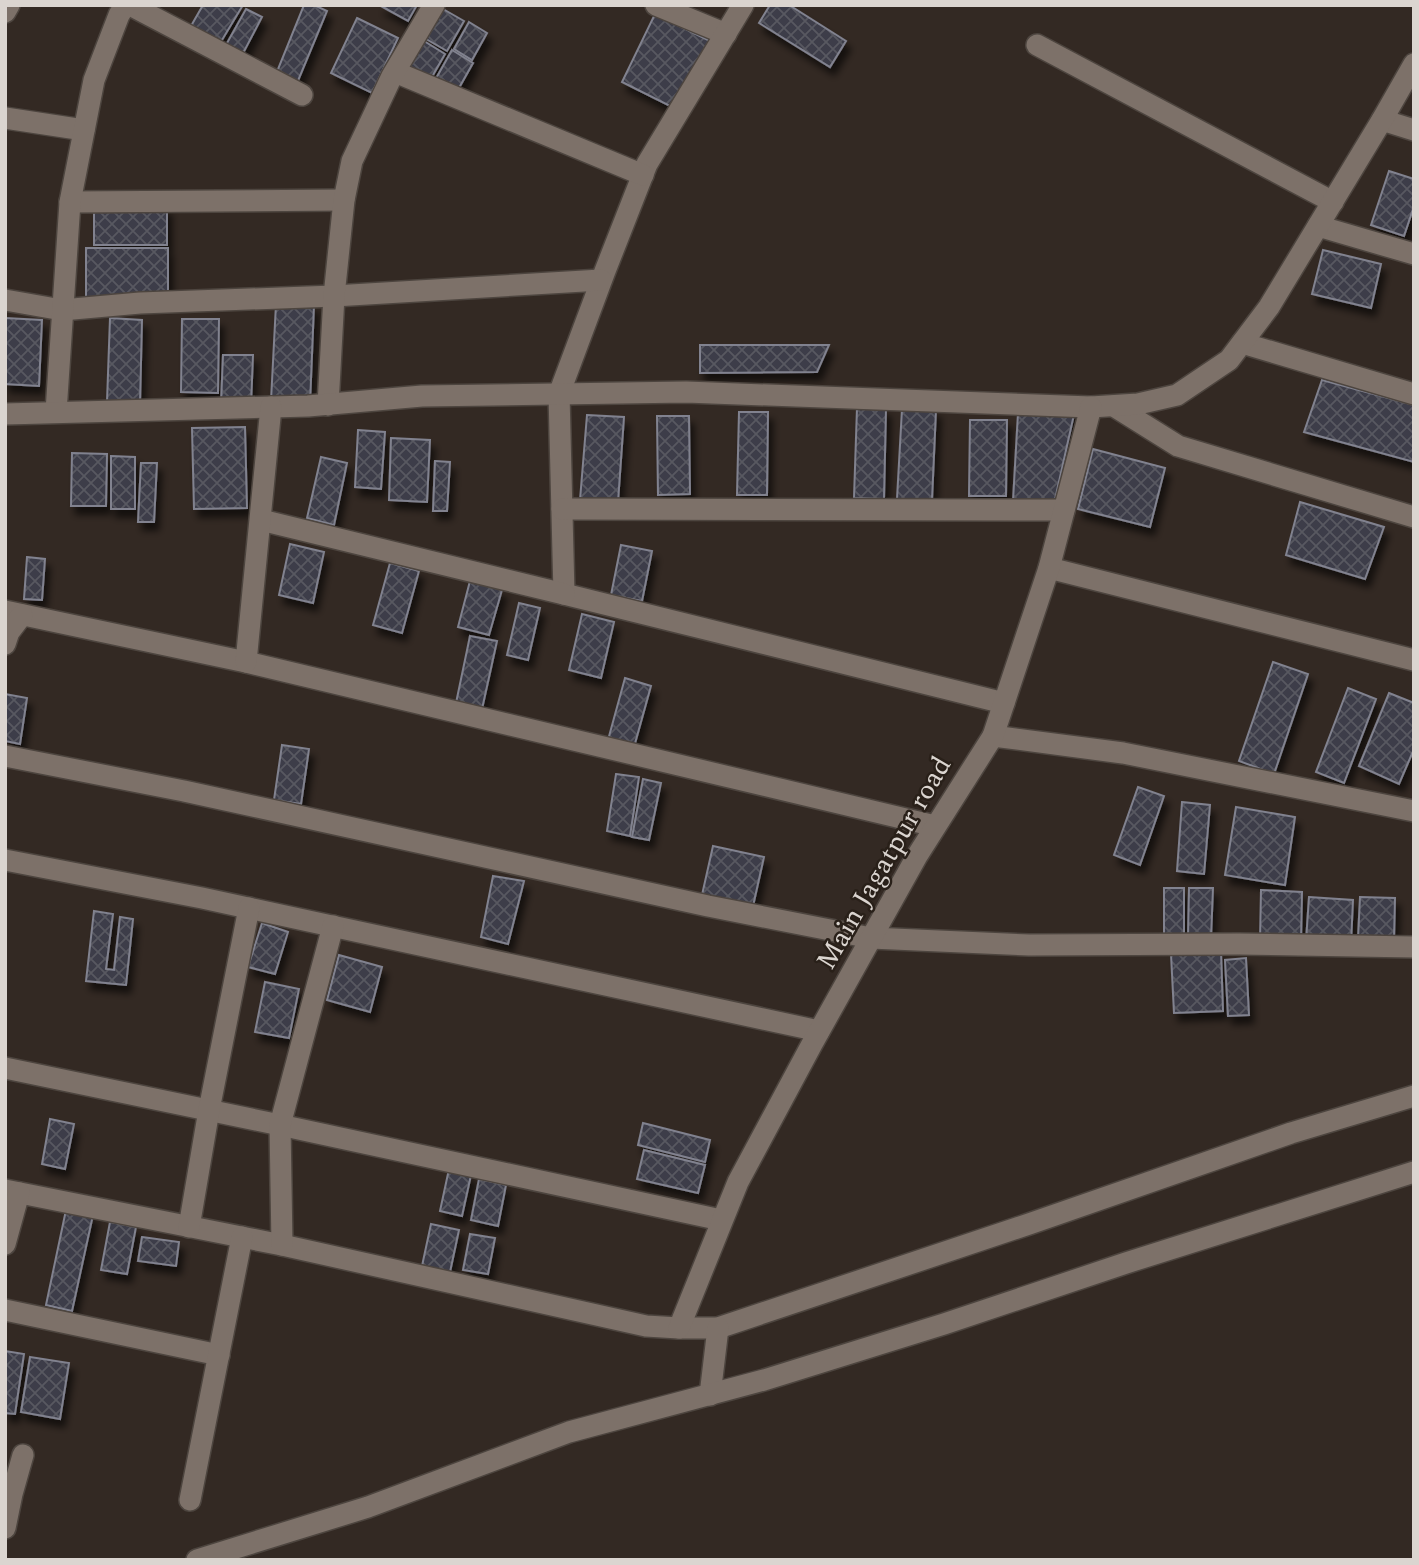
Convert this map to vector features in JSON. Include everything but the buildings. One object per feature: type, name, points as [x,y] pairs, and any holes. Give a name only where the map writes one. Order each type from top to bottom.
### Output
[{"type":"street","points":[[5,12],[9,5]]},
{"type":"street","points":[[56,412],[70,202],[94,80],[125,5]]},
{"type":"street","points":[[130,5],[302,95]]},
{"type":"street","points":[[328,405],[334,296],[344,200],[352,161],[395,72],[434,5]]},
{"type":"street","points":[[656,5],[726,34]]},
{"type":"street","points":[[564,594],[559,394],[647,164],[743,5]]},
{"type":"street","points":[[1037,45],[1333,202]]},
{"type":"street","points":[[5,414],[328,405],[422,396],[685,392],[1091,407],[1138,404],[1177,395],[1229,360],[1269,307],[1414,64]]},
{"type":"street","points":[[395,72],[643,175]]},
{"type":"street","points":[[5,118],[84,130]]},
{"type":"street","points":[[1382,120],[1414,130]]},
{"type":"street","points":[[70,202],[344,200]]},
{"type":"street","points":[[1318,226],[1414,254]]},
{"type":"street","points":[[5,300],[62,310],[140,303],[334,296],[601,281]]},
{"type":"street","points":[[1242,343],[1414,394]]},
{"type":"street","points":[[1114,406],[1178,446],[1414,517]]},
{"type":"street","points":[[246,662],[271,407]]},
{"type":"street","name":"Main Jagatpur road","points":[[679,1328],[738,1182],[916,856],[993,736],[1049,568],[1091,407]]},
{"type":"street","points":[[562,509],[1064,510]]},
{"type":"street","points":[[261,520],[1004,703]]},
{"type":"street","points":[[1049,568],[1414,660]]},
{"type":"street","points":[[5,644],[14,613],[246,662],[935,826]]},
{"type":"street","points":[[993,736],[1123,753],[1414,811]]},
{"type":"street","points":[[5,756],[184,791],[871,939],[1029,945],[1414,947]]},
{"type":"street","points":[[5,860],[249,908],[819,1031]]},
{"type":"street","points":[[189,1227],[249,908]]},
{"type":"street","points":[[282,1245],[281,1125],[333,926]]},
{"type":"street","points":[[5,1068],[721,1220]]},
{"type":"street","points":[[5,1244],[12,1191],[282,1245],[646,1326],[718,1328],[1290,1133],[1414,1096]]},
{"type":"street","points":[[197,1560],[369,1507],[569,1432],[764,1380],[1414,1172]]},
{"type":"street","points":[[190,1500],[242,1237]]},
{"type":"street","points":[[5,1310],[219,1355]]},
{"type":"street","points":[[710,1395],[718,1328]]},
{"type":"street","points":[[5,1528],[23,1455]]}]
